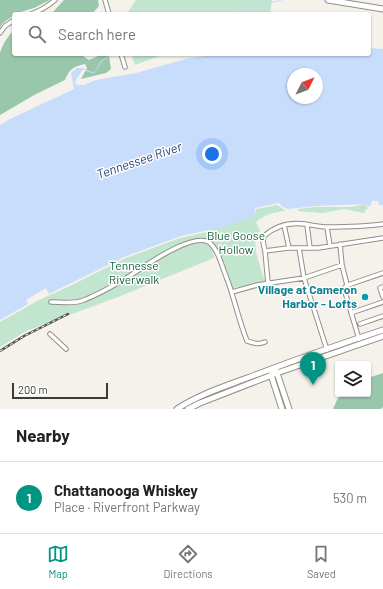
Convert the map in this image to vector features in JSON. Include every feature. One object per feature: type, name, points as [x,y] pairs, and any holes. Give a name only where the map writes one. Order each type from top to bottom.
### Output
[{"type":"main road","points":[[328,0],[383,9]]},
{"type":"main road","points":[[274,371],[328,355],[383,330]]},
{"type":"main road","points":[[177,409],[200,403],[326,349],[383,336]]},
{"type":"main road","points":[[274,371],[282,409]]},
{"type":"main road","points":[[274,371],[289,409]]},
{"type":"street","points":[[37,12],[55,0]]},
{"type":"street","points":[[105,0],[108,12]]},
{"type":"street","points":[[0,33],[5,26],[12,21]]},
{"type":"street","points":[[122,56],[125,67]]},
{"type":"street","points":[[268,284],[263,242],[264,236],[269,232],[284,225],[297,224],[327,227],[383,224]]},
{"type":"street","points":[[284,225],[289,248]]},
{"type":"street","points":[[307,225],[310,248]]},
{"type":"street","points":[[327,227],[330,246]]},
{"type":"street","points":[[265,251],[289,248],[318,248],[383,238]]},
{"type":"street","points":[[51,302],[81,301],[98,294],[125,279],[179,246],[205,240],[210,243],[217,252],[232,292],[247,341],[255,344],[265,342]]},
{"type":"street","points":[[340,244],[342,265],[347,285],[344,292],[360,341]]},
{"type":"street","points":[[299,248],[304,278],[328,355]]},
{"type":"street","points":[[232,292],[257,285],[304,278],[342,265]]},
{"type":"street","points":[[347,285],[383,273]]},
{"type":"street","points":[[383,287],[380,288],[383,298]]},
{"type":"street","points":[[351,313],[383,302]]},
{"type":"street","points":[[360,324],[383,316]]},
{"type":"street","points":[[50,334],[66,350]]},
{"type":"green space","points":[[0,0],[50,0],[34,8],[21,12],[12,12],[12,16],[0,27]]},
{"type":"green space","points":[[64,0],[98,0],[99,6],[94,12],[53,12]]},
{"type":"green space","points":[[136,0],[272,0],[270,12],[128,12]]},
{"type":"green space","points":[[12,32],[12,56],[83,56],[89,60],[98,56],[109,56],[111,69],[106,73],[81,79],[87,68],[85,64],[77,66],[68,73],[65,80],[36,94],[0,115],[0,53]]},
{"type":"green space","points":[[132,56],[160,56],[135,65]]},
{"type":"green space","points":[[364,204],[369,209],[366,209],[364,213],[344,209],[323,213],[298,211],[298,209],[315,207],[353,207]]},
{"type":"green space","name":"Tennesse Riverwalk","points":[[277,205],[285,211],[269,214],[256,222],[260,231],[257,234],[255,243],[256,254],[266,282],[233,288],[219,251],[210,242],[214,258],[118,297],[26,331],[0,347],[0,322],[39,300],[126,258],[180,238],[207,232],[209,236],[209,230],[256,215],[256,209]]},
{"type":"green space","points":[[383,373],[383,407],[381,409],[333,409],[339,397],[371,397],[371,377]]},
{"type":"water","name":"Tennessee River","points":[[371,48],[383,49],[383,205],[379,205],[378,201],[372,201],[371,205],[368,207],[365,204],[288,209],[279,203],[255,208],[256,215],[223,227],[181,236],[124,257],[49,294],[46,288],[26,300],[28,304],[0,320],[0,125],[74,89],[71,73],[77,68],[84,68],[75,83],[78,85],[84,85],[96,80],[136,73],[189,58],[206,56],[371,56]]},
{"type":"waterway","points":[[229,12],[282,0]]},
{"type":"waterway","points":[[83,69],[93,73],[102,61],[110,56]]},
{"type":"railway","points":[[0,351],[24,336],[68,314]]},
{"type":"place","name":"Village at Cameron Harbor - Lofts","points":[[365,297]]},
{"type":"place","name":"Chattanooga Whiskey","points":[[313,385]]},
{"type":"park label","name":"Blue Goose Hollow","points":[[236,243]]}]
